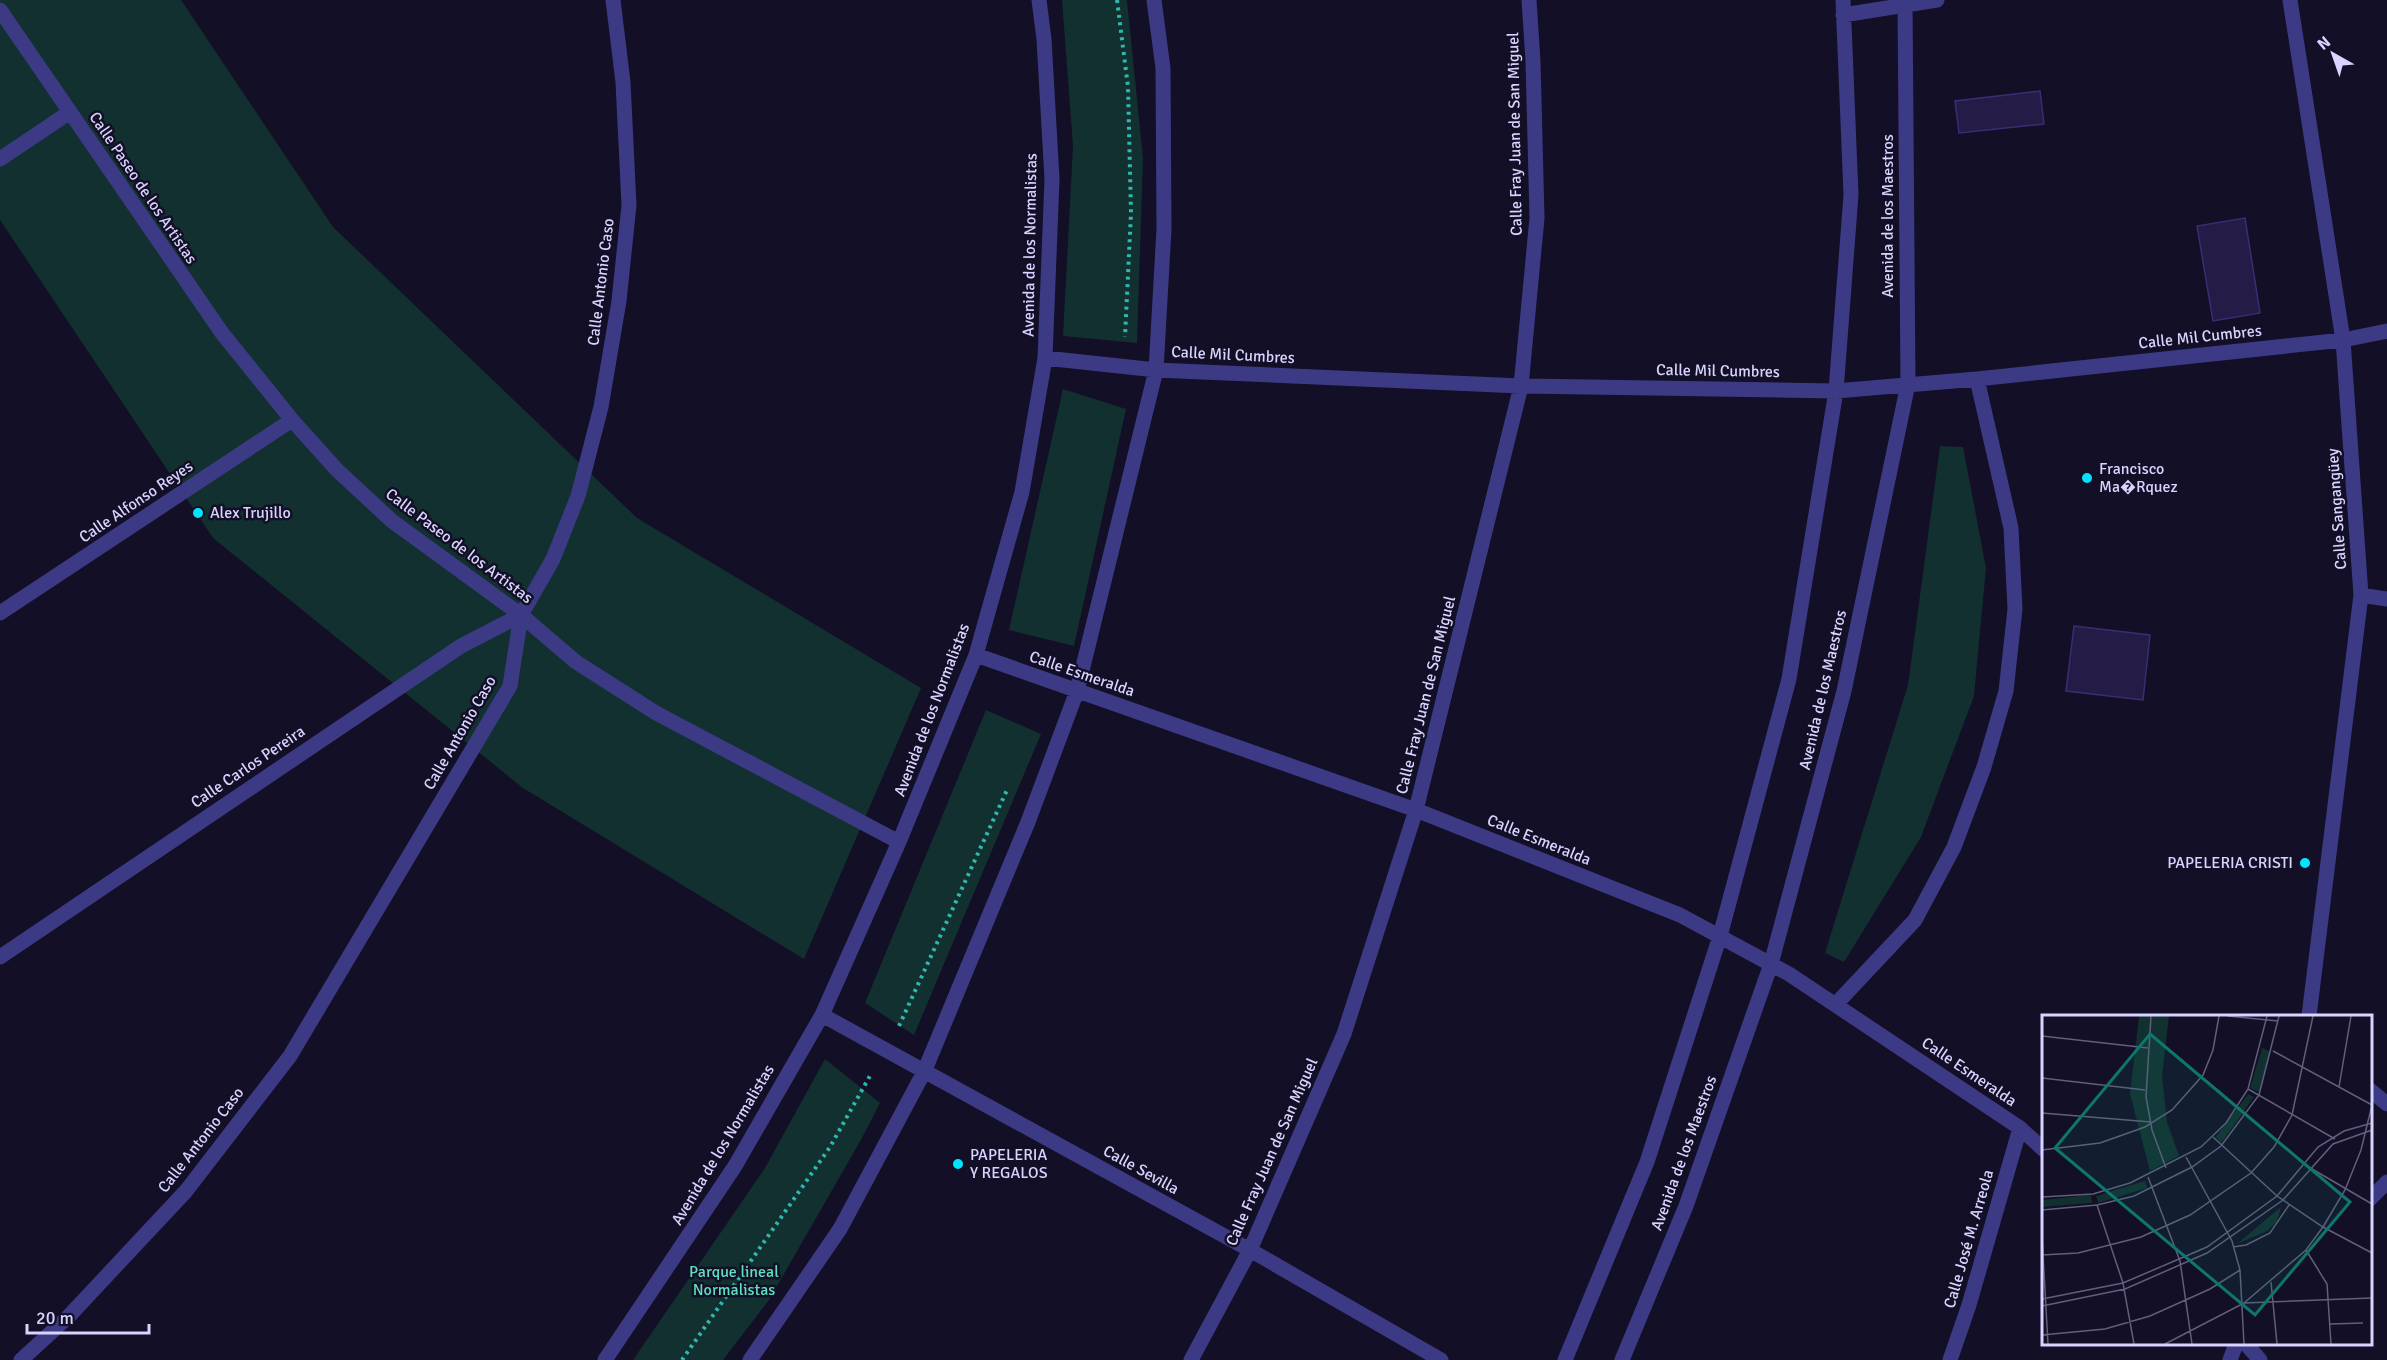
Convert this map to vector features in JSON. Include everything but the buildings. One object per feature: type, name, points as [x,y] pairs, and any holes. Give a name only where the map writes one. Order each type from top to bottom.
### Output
[{"type":"street","name":"Calle Antonio Caso","points":[[21,1360],[69,1316],[186,1191],[290,1056],[510,686],[521,615],[553,559],[578,496],[601,407],[619,302],[629,205],[623,82],[613,0]]},
{"type":"street","name":"Avenida de los Normalistas","points":[[605,1360],[735,1166],[822,1015],[899,842],[976,655],[1022,492],[1045,358],[1052,179],[1044,39],[1039,0]]},
{"type":"street","points":[[750,1360],[840,1229],[924,1072],[1028,822],[1077,691],[1156,370],[1164,229],[1164,91],[1154,0]]},
{"type":"street","name":"Calle Fray Juan de San Miguel","points":[[1191,1360],[1250,1250],[1344,1034],[1416,810],[1521,386],[1537,218],[1529,0]]},
{"type":"street","points":[[1843,7],[1937,0]]},
{"type":"street","name":"Calle Sangangüey","points":[[2290,0],[2343,340],[2361,595],[2309,1015]]},
{"type":"street","name":"Avenida de los Maestros","points":[[1622,1360],[1686,1206],[1771,964],[1844,692],[1908,384],[1905,2]]},
{"type":"street","name":"Avenida de los Maestros","points":[[1565,1360],[1647,1162],[1720,936],[1789,679],[1836,391],[1851,195],[1843,7]]},
{"type":"street","name":"Calle Paseo de los Artistas","points":[[0,10],[222,333],[292,420],[337,470],[392,521],[521,615],[576,662],[656,712],[899,842]]},
{"type":"street","points":[[0,159],[70,112]]},
{"type":"street","name":"Calle Mil Cumbres","points":[[1045,358],[1156,370],[1521,386],[1836,391],[1977,379],[2343,340],[2387,331]]},
{"type":"street","points":[[1836,1004],[1915,920],[1954,847],[1984,767],[2006,691],[2015,609],[2011,528],[1977,379]]},
{"type":"street","name":"Calle Alfonso Reyes","points":[[0,613],[292,420]]},
{"type":"street","points":[[2361,595],[2387,599]]},
{"type":"street","name":"Calle Carlos Pereira","points":[[0,957],[462,646],[521,615]]},
{"type":"street","name":"Calle Esmeralda","points":[[976,655],[1416,810],[1680,915],[1771,964],[1836,1004],[2020,1128],[2042,1149]]},
{"type":"street","name":"Calle Sevilla","points":[[822,1015],[1250,1250],[1441,1360]]},
{"type":"street","points":[[2372,1091],[2387,1104]]},
{"type":"street","name":"Calle José M. Arreola","points":[[1950,1360],[1969,1305],[2020,1128]]},
{"type":"street","points":[[2372,1197],[2387,1182]]},
{"type":"street","points":[[2230,1360],[2236,1345]]},
{"type":"street","points":[[2247,1345],[2260,1360]]},
{"type":"path","points":[[1117,0],[1128,87],[1131,213],[1125,335],[1121,366]]},
{"type":"path","points":[[682,1360],[830,1147],[907,1012],[1008,786]]},
{"type":"green space","points":[[0,0],[181,0],[333,227],[637,518],[921,688],[804,959],[523,788],[213,538],[0,220]]},
{"type":"green space","points":[[1062,0],[1127,0],[1143,158],[1137,343],[1063,336],[1073,146]]},
{"type":"green space","points":[[1063,389],[1126,409],[1074,646],[1009,630]]},
{"type":"green space","points":[[1940,446],[1963,447],[1986,568],[1974,696],[1921,837],[1844,962],[1825,953],[1908,685]]},
{"type":"green space","points":[[986,710],[1041,734],[914,1035],[865,1003]]},
{"type":"green space","name":"Parque lineal Normalistas","points":[[825,1059],[880,1103],[769,1300],[723,1360],[633,1360],[765,1168]]},
{"type":"place","name":"Francisco Ma�Rquez","points":[[2087,478]]},
{"type":"place","name":"Alex Trujillo","points":[[198,513]]},
{"type":"place","name":"PAPELERIA CRISTI","points":[[2305,863]]},
{"type":"place","name":"PAPELERIA Y REGALOS","points":[[958,1164]]}]
